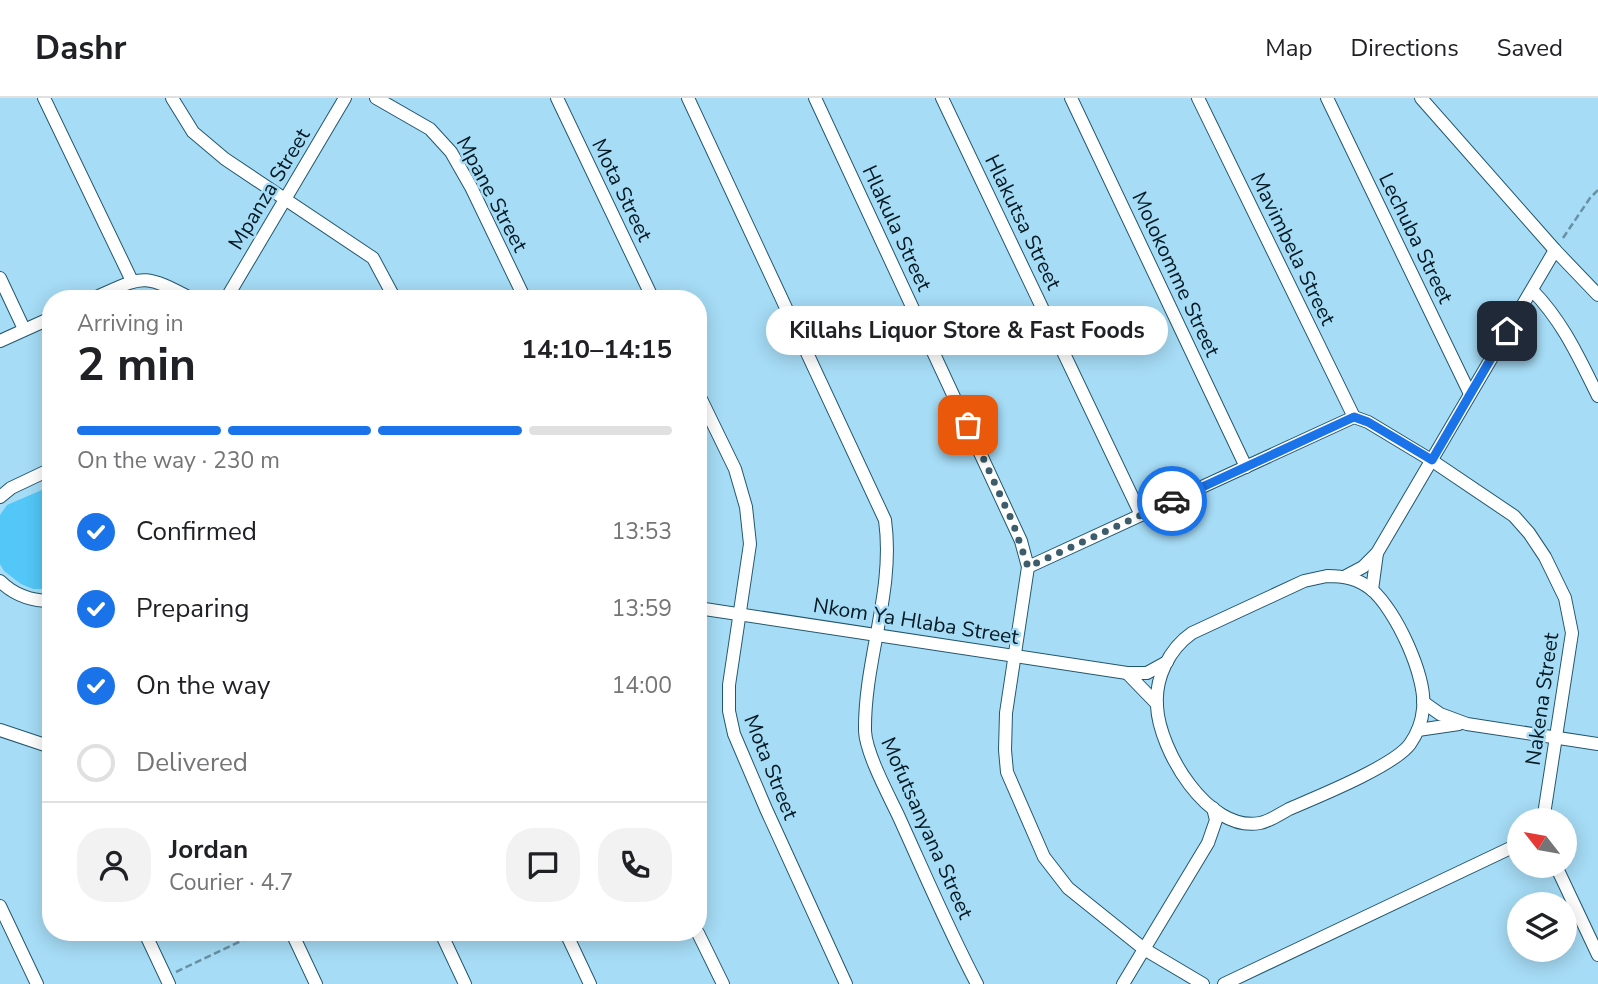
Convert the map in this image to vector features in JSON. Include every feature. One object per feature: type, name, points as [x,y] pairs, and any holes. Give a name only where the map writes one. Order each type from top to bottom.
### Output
[{"type":"street","points":[[44,98],[132,281]]},
{"type":"street","points":[[172,98],[184,120],[207,145],[285,201],[373,258],[391,290]]},
{"type":"street","name":"Mpanza Street","points":[[231,290],[345,98]]},
{"type":"street","name":"Mpane Street","points":[[376,98],[430,129],[452,152],[520,290]]},
{"type":"street","name":"Mota Street","points":[[556,98],[649,290]]},
{"type":"street","name":"Mofutsanyana Street","points":[[688,98],[885,520],[888,540],[887,571],[866,705],[865,735],[891,800],[977,984]]},
{"type":"street","name":"Hlakula Street","points":[[815,98],[1008,512],[1028,567]]},
{"type":"street","name":"Hlakutsa Street","points":[[942,98],[1141,515]]},
{"type":"street","name":"Molokomme Street","points":[[1070,98],[1246,467]]},
{"type":"street","name":"Mavimbela Street","points":[[1198,98],[1354,417]]},
{"type":"street","name":"Lechuba Street","points":[[1327,98],[1470,394]]},
{"type":"street","points":[[1421,98],[1598,295]]},
{"type":"street","points":[[1346,576],[1377,553],[1555,250]]},
{"type":"street","points":[[0,278],[24,329]]},
{"type":"street","points":[[112,290],[132,281],[145,279],[160,282],[175,290]]},
{"type":"street","points":[[1532,290],[1553,312],[1570,339],[1598,396]]},
{"type":"street","points":[[0,341],[42,322]]},
{"type":"street","name":"Mota Street","points":[[707,412],[735,470],[746,507],[750,544],[729,685],[729,711],[734,734],[846,984]]},
{"type":"street","points":[[1203,984],[1144,949],[1068,888],[1044,857],[1007,772],[1006,713],[1028,567],[1354,417]]},
{"type":"street","name":"Nakena Street","points":[[1354,417],[1368,422],[1432,460],[1514,516],[1545,557],[1564,598],[1572,633],[1545,808]]},
{"type":"street","points":[[0,497],[11,488],[42,473]]},
{"type":"street","points":[[1372,590],[1377,553]]},
{"type":"street","points":[[1327,576],[1346,576],[1372,590],[1386,608],[1409,649],[1419,675],[1423,702],[1418,730],[1409,745],[1384,764],[1263,822],[1239,822],[1225,817],[1192,788],[1171,754],[1158,718],[1157,704],[1158,689],[1167,662],[1180,641],[1215,620],[1304,581],[1327,576]]},
{"type":"street","points":[[0,580],[15,593]]},
{"type":"street","points":[[0,587],[42,601]]},
{"type":"street","name":"Nkom Ya Hlaba Street","points":[[707,609],[1127,673],[1147,673],[1167,662]]},
{"type":"street","points":[[1127,673],[1157,704]]},
{"type":"street","points":[[1423,702],[1440,714],[1466,724],[1598,744]]},
{"type":"street","points":[[1418,730],[1466,724]]},
{"type":"street","points":[[0,730],[42,744]]},
{"type":"street","points":[[1123,984],[1208,843],[1216,820],[1213,808]]},
{"type":"street","points":[[1208,843],[1219,832],[1239,822]]},
{"type":"street","points":[[1229,983],[1507,850]]},
{"type":"street","points":[[1562,878],[1598,955]]},
{"type":"street","points":[[0,906],[37,984]]},
{"type":"street","points":[[149,941],[167,980]]},
{"type":"street","points":[[296,941],[316,984]]},
{"type":"street","points":[[445,941],[465,984]]},
{"type":"street","points":[[570,941],[590,984]]},
{"type":"street","points":[[702,941],[723,984]]},
{"type":"path","points":[[1555,250],[1598,190]]},
{"type":"path","points":[[167,980],[243,941]]},
{"type":"shaded area","points":[[42,490],[42,589],[21,584],[4,571],[0,564],[0,515],[7,505]]},
{"type":"way so far","points":[[968,425],[1021,541],[1028,567],[1172,501]]},
{"type":"place","name":"Killahs Liquor Store & Fast Foods","points":[[968,425]]},
{"type":"route","points":[[1172,501],[1354,417],[1368,422],[1432,460],[1507,331]]}]
